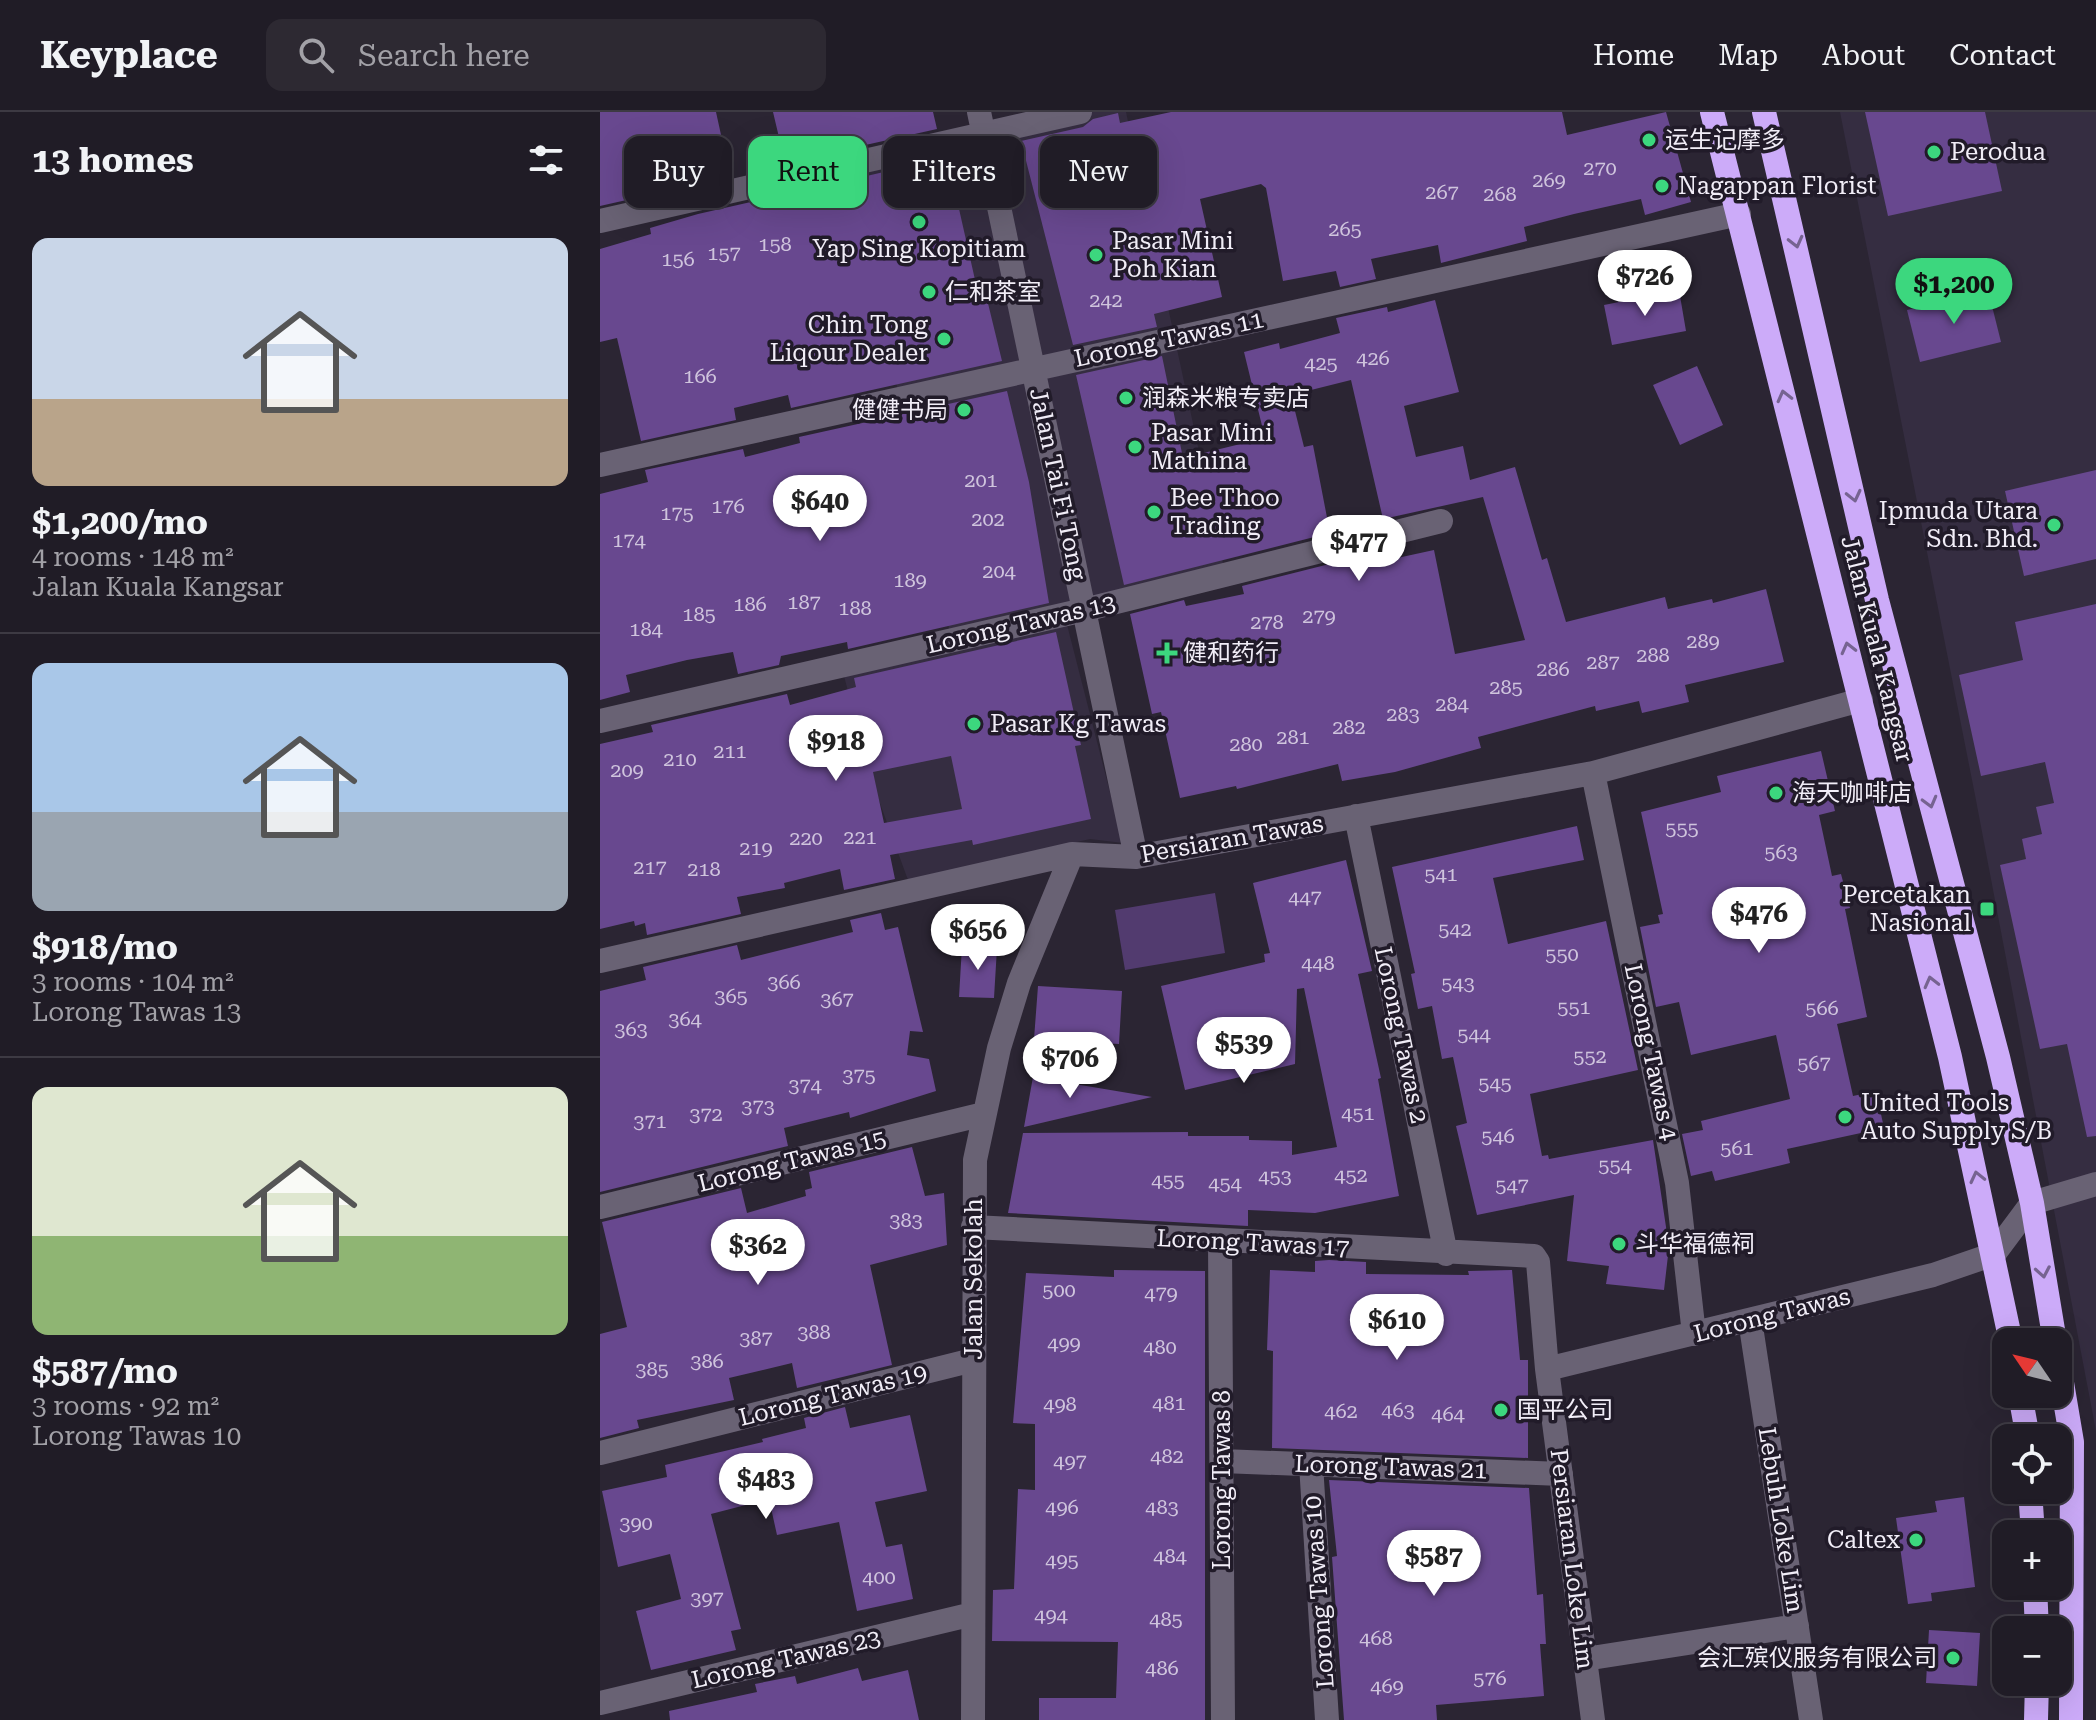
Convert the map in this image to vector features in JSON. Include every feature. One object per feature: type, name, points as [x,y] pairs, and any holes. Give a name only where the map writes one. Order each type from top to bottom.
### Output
[{"type":"highway","name":"Jalan Kuala Kangsar","points":[[1712,112],[1861,700],[1994,1254],[2008,1328]]},
{"type":"highway","name":"Jalan Kuala Kangsar","points":[[1764,112],[1877,600],[1998,1057],[2032,1203],[2053,1328]]},
{"type":"highway","points":[[2066,1408],[2072,1442],[2071,1720]]},
{"type":"highway","points":[[2036,1720],[2037,1696]]},
{"type":"street","points":[[600,221],[982,122],[1080,112]]},
{"type":"street","name":"Jalan Tai Fi Tong","points":[[982,122],[1136,857]]},
{"type":"street","name":"Lorong Tawas 11","points":[[600,465],[1739,214]]},
{"type":"street","name":"Lorong Tawas 13","points":[[600,721],[1084,610],[1441,521]]},
{"type":"street","name":"Persiaran Tawas","points":[[600,961],[1072,854],[1136,857],[1593,773],[1861,700]]},
{"type":"street","name":"Lorong Tawas 4","points":[[1593,773],[1677,1183],[1694,1334]]},
{"type":"street","name":"Lorong Tawas 2","points":[[1356,816],[1446,1254]]},
{"type":"street","name":"Jalan Sekolah","points":[[973,1720],[975,1160],[1019,983],[1072,854]]},
{"type":"street","name":"Lorong Tawas 15","points":[[600,1207],[984,1114]]},
{"type":"street","points":[[1994,1254],[2032,1203],[2096,1184]]},
{"type":"street","name":"Lorong Tawas 17","points":[[973,1227],[1446,1254],[1534,1256]]},
{"type":"street","name":"Lorong Tawas 8","points":[[1220,1241],[1223,1720]]},
{"type":"street","name":"Lorong Tawas","points":[[1547,1369],[1933,1275],[1994,1254]]},
{"type":"street","name":"Persiaran Loke Lim","points":[[1534,1256],[1538,1262],[1547,1369],[1593,1720]]},
{"type":"street","name":"Lebuh Loke Lim","points":[[1750,1320],[1811,1720]]},
{"type":"street","name":"Lorong Tawas 19","points":[[600,1453],[973,1360]]},
{"type":"street","name":"Lorong Tawas 21","points":[[1222,1461],[1561,1474]]},
{"type":"street","name":"Lorong Tawas 10","points":[[1311,1464],[1327,1720]]},
{"type":"street","name":"Lorong Tawas 23","points":[[600,1705],[973,1614]]},
{"type":"street","points":[[1585,1659],[1797,1626]]},
{"type":"street","points":[[600,1705],[603,1720]]},
{"type":"shaded area","points":[[1081,112],[1126,112],[1131,136],[1040,136],[1040,208],[1147,208],[1226,577],[1064,613],[1123,843],[1090,839],[908,880],[870,776],[843,672],[951,638],[859,208],[867,208],[867,159],[883,156],[883,208],[1024,208],[1024,136],[972,136]]},
{"type":"shaded area","points":[[1840,112],[2096,112],[2096,1431],[1975,795]]},
{"type":"shaded area","points":[[1215,893],[1225,953],[1125,970],[1115,910]]},
{"type":"building","points":[[600,112],[716,112],[721,136],[624,136],[624,201],[600,206]]},
{"type":"building","points":[[773,112],[933,112],[937,129],[906,136],[883,136],[883,141],[867,145],[867,136],[779,136]]},
{"type":"building","points":[[1171,112],[1562,112],[1567,135],[1666,112],[1691,202],[1645,215],[1641,199],[1574,214],[1524,227],[1527,241],[1441,263],[1438,245],[1371,259],[1376,279],[1340,287],[1336,271],[1283,281],[1266,188],[1261,184],[1200,199],[1222,297],[1154,314],[1157,327],[1073,345],[1024,153],[1024,140],[1040,137],[1040,208],[1157,208],[1157,136],[1043,136],[1083,127],[1093,119],[1118,113],[1120,123]]},
{"type":"building","name":"Perodua","points":[[1865,112],[1985,112],[2002,191],[1888,216]]},
{"type":"building","points":[[883,172],[883,208],[959,208],[978,293],[985,291],[1002,361],[791,408],[788,395],[734,408],[736,420],[641,441],[617,338],[600,342],[600,249],[651,234],[650,228],[748,203],[748,208],[867,208],[867,176]]},
{"type":"building","points":[[1679,290],[1686,331],[1612,345],[1604,305]]},
{"type":"building","points":[[1988,290],[2001,342],[1920,362],[1907,310]]},
{"type":"building","points":[[1435,300],[1459,392],[1404,406],[1416,457],[1463,446],[1470,480],[1515,467],[1542,560],[1547,558],[1566,622],[1665,597],[1668,609],[1712,599],[1713,603],[1766,589],[1784,662],[1685,685],[1689,702],[1642,713],[1639,701],[1596,711],[1595,706],[1478,737],[1481,748],[1395,772],[1342,781],[1338,764],[1237,789],[1236,786],[1180,798],[1161,712],[1152,714],[1130,614],[1184,600],[1186,606],[1244,594],[1242,586],[1385,550],[1388,560],[1434,550],[1455,654],[1525,640],[1483,497],[1383,519],[1351,380],[1291,395],[1304,447],[1313,445],[1330,533],[1124,585],[1076,375],[1162,356],[1183,458],[1265,438],[1244,352],[1279,343],[1280,349],[1340,333],[1336,318],[1387,307],[1388,312]]},
{"type":"building","points":[[1697,366],[1723,425],[1680,445],[1653,385]]},
{"type":"building","points":[[1007,391],[1029,482],[1049,603],[848,649],[847,642],[781,656],[779,665],[738,674],[733,652],[687,660],[626,675],[630,692],[600,700],[600,494],[648,482],[645,470],[743,449],[745,457],[800,443],[799,437]]},
{"type":"building","name":"Ipmuda Utara Sdn. Bhd.","points":[[2096,470],[2096,559],[2024,576],[2005,491]]},
{"type":"building","points":[[2096,604],[2096,1136],[2087,1137],[2067,1044],[2040,1049],[2000,865],[2026,859],[2022,839],[2042,834],[2036,807],[2054,803],[2045,762],[1981,776],[1959,675],[2023,660],[2015,622]]},
{"type":"building","points":[[1056,632],[1081,745],[1075,746],[1091,819],[973,845],[972,840],[890,855],[895,879],[844,890],[840,869],[784,883],[785,888],[737,897],[741,914],[647,935],[645,923],[635,926],[634,921],[600,929],[600,744],[653,732],[651,725],[787,694],[790,705],[856,687],[854,678]],"holes":[[[951,756],[962,809],[884,823],[873,772]]]},
{"type":"building","points":[[1821,751],[1835,811],[1819,815],[1832,876],[1841,874],[1850,908],[1845,909],[1867,1017],[1837,1024],[1853,1096],[1876,1091],[1884,1128],[1787,1149],[1790,1163],[1715,1181],[1712,1171],[1691,1176],[1682,1134],[1703,1130],[1701,1121],[1790,1099],[1776,1035],[1691,1055],[1679,1002],[1656,1007],[1640,927],[1660,923],[1658,915],[1663,914],[1641,812],[1721,792],[1717,776]]},
{"type":"building","points":[[1577,826],[1584,860],[1493,878],[1508,944],[1606,921],[1638,1070],[1530,1094],[1542,1156],[1548,1155],[1549,1159],[1653,1140],[1669,1247],[1664,1290],[1606,1284],[1609,1266],[1567,1261],[1574,1195],[1477,1215],[1456,1126],[1467,1123],[1453,1057],[1442,1059],[1432,1006],[1418,1009],[1411,974],[1415,973],[1392,867]]},
{"type":"building","points":[[1346,860],[1372,971],[1358,974],[1381,1078],[1378,1079],[1399,1196],[1315,1213],[1248,1210],[1248,1226],[1008,1213],[1023,1133],[1188,1132],[1188,1136],[1249,1136],[1249,1140],[1292,1141],[1292,1155],[1337,1147],[1304,988],[1297,989],[1295,1064],[1185,1090],[1161,986],[1265,962],[1264,954],[1270,953],[1253,883]]},
{"type":"building","points":[[881,913],[885,930],[898,927],[923,1032],[910,1031],[907,1055],[929,1059],[936,1091],[850,1118],[849,1112],[784,1128],[788,1146],[600,1192],[600,991],[646,980],[643,967],[737,945],[741,960],[853,932],[850,920]]},
{"type":"building","points":[[962,946],[997,948],[994,998],[959,997]]},
{"type":"building","points":[[1038,986],[1122,991],[1119,1044],[1034,1039]]},
{"type":"building","points":[[1033,1077],[1152,1097],[1024,1127]]},
{"type":"building","points":[[912,1147],[925,1196],[944,1193],[947,1245],[870,1265],[892,1365],[797,1388],[792,1363],[729,1378],[734,1400],[637,1420],[639,1428],[600,1438],[600,1334],[627,1327],[602,1222],[741,1188],[747,1213],[806,1196],[805,1190],[812,1188],[809,1172]]},
{"type":"building","points":[[1315,1261],[1366,1262],[1366,1274],[1469,1275],[1468,1271],[1512,1270],[1520,1360],[1528,1360],[1528,1458],[1272,1448],[1273,1351],[1267,1350],[1270,1270],[1315,1272]]},
{"type":"building","points":[[1114,1270],[1205,1271],[1205,1720],[1039,1720],[1039,1698],[1116,1698],[1118,1642],[992,1641],[993,1590],[1014,1589],[1018,1489],[1035,1490],[1035,1424],[1013,1423],[1026,1273],[1114,1277]]},
{"type":"building","points":[[845,1407],[850,1428],[910,1415],[927,1491],[875,1502],[886,1547],[902,1544],[913,1599],[857,1611],[839,1522],[777,1535],[769,1499],[711,1514],[741,1629],[731,1631],[736,1650],[651,1670],[636,1611],[681,1599],[670,1554],[618,1567],[602,1491],[667,1477],[665,1465],[763,1442],[762,1439],[806,1428],[804,1418]]},
{"type":"building","points":[[1329,1480],[1529,1488],[1537,1595],[1543,1594],[1546,1644],[1540,1644],[1544,1696],[1436,1705],[1437,1720],[1344,1720],[1332,1557],[1337,1556]]},
{"type":"building","points":[[1964,1497],[1975,1587],[1931,1593],[1932,1601],[1908,1604],[1896,1518],[1937,1512],[1935,1501]]},
{"type":"building","name":"会汇殡仪服务有限公司","points":[[1929,1630],[1980,1633],[1977,1686],[1926,1683]]},
{"type":"building","points":[[858,1668],[862,1681],[908,1670],[919,1720],[670,1720],[669,1711],[757,1692],[755,1684],[795,1676],[797,1684]]},
{"type":"place","name":"运生记摩多","points":[[1649,140]]},
{"type":"place","name":"Perodua","points":[[1934,152]]},
{"type":"place","name":"Nagappan Florist","points":[[1662,186]]},
{"type":"place","name":"Yap Sing Kopitiam","points":[[919,222]]},
{"type":"place","name":"Pasar Mini Poh Kian","points":[[1096,255]]},
{"type":"place","name":"仁和茶室","points":[[929,292]]},
{"type":"place","name":"Chin Tong Liqour Dealer","points":[[944,339]]},
{"type":"place","name":"润森米粮专卖店","points":[[1126,398]]},
{"type":"place","name":"健健书局","points":[[964,410]]},
{"type":"place","name":"Pasar Mini Mathina","points":[[1135,447]]},
{"type":"place","name":"Bee Thoo Trading","points":[[1154,512]]},
{"type":"place","name":"Ipmuda Utara Sdn. Bhd.","points":[[2054,525]]},
{"type":"place","name":"健和药行","points":[[1167,653]]},
{"type":"place","name":"Pasar Kg Tawas","points":[[974,724]]},
{"type":"place","name":"海天咖啡店","points":[[1776,793]]},
{"type":"place","name":"Percetakan Nasional","points":[[1987,909]]},
{"type":"place","name":"United Tools Auto Supply S/B","points":[[1845,1117]]},
{"type":"place","name":"斗华福德祠","points":[[1619,1244]]},
{"type":"place","name":"国平公司","points":[[1501,1410]]},
{"type":"place","name":"Caltex","points":[[1916,1540]]},
{"type":"place","name":"会汇殡仪服务有限公司","points":[[1953,1658]]}]
